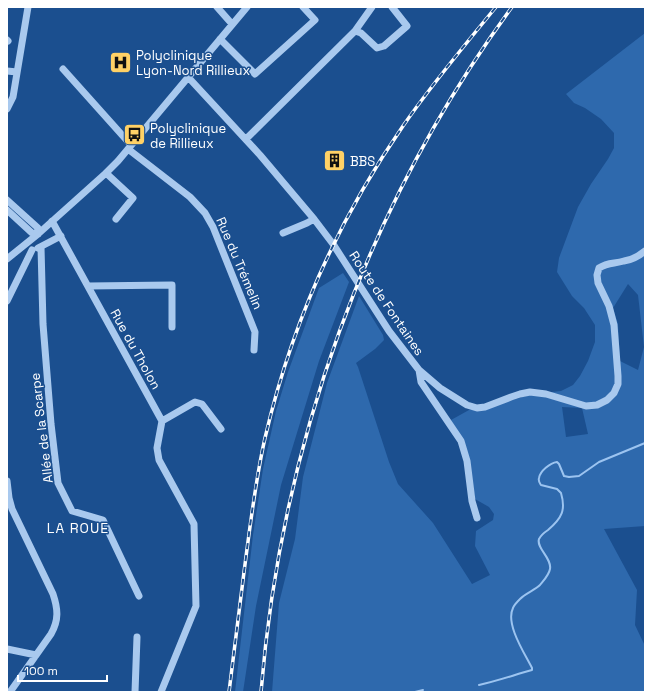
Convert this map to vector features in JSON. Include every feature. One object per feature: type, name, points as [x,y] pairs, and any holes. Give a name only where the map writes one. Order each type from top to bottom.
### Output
[{"type":"street","points":[[7,109],[13,97],[28,7]]},
{"type":"street","points":[[217,7],[232,24]]},
{"type":"street","points":[[7,259],[38,234],[118,161],[247,7]]},
{"type":"street","points":[[220,39],[255,74],[315,20],[303,7]]},
{"type":"street","points":[[246,139],[355,31],[372,7]]},
{"type":"street","points":[[355,31],[361,34],[376,48],[384,46],[407,26],[392,7]]},
{"type":"street","name":"Rue du Trémelin","points":[[62,69],[129,147],[190,197],[205,213],[213,227],[255,332],[254,350]]},
{"type":"street","points":[[7,71],[17,72]]},
{"type":"street","name":"Route de Fontaines","points":[[188,77],[246,139],[314,218],[333,244],[392,336],[419,370],[432,382],[467,405],[477,408],[485,407],[511,397],[530,392],[546,394],[586,406],[597,405],[607,400],[614,393],[618,384],[614,325],[609,306],[598,283],[597,275],[599,268],[605,264],[625,261],[638,256],[645,251]]},
{"type":"street","points":[[106,173],[133,198],[116,219]]},
{"type":"street","points":[[7,200],[38,228],[38,234]]},
{"type":"street","points":[[7,210],[32,233],[38,234]]},
{"type":"street","points":[[283,232],[307,224],[314,218]]},
{"type":"street","name":"Rue du Tholon","points":[[52,221],[162,421]]},
{"type":"street","points":[[7,301],[32,250],[61,236]]},
{"type":"street","points":[[24,245],[32,250]]},
{"type":"street","name":"Allée de la Scarpe","points":[[41,246],[43,324],[51,424],[58,483],[72,511],[103,520],[139,596]]},
{"type":"street","points":[[88,286],[172,285],[172,327]]},
{"type":"street","points":[[419,370],[421,382],[461,441],[467,462],[472,501],[478,518]]},
{"type":"street","points":[[161,692],[196,606],[194,524],[159,460],[157,448],[162,421],[195,402],[202,404],[221,429]]},
{"type":"street","points":[[7,481],[12,509],[52,594],[56,604],[57,613],[54,628],[10,692]]},
{"type":"street","points":[[135,692],[137,636]]},
{"type":"street","points":[[7,649],[36,656]]},
{"type":"shaded area","points":[[645,33],[645,526],[604,529],[637,590],[635,625],[645,646],[645,692],[272,692],[279,603],[295,539],[303,477],[327,383],[359,296],[383,335],[384,340],[375,349],[356,363],[389,462],[398,484],[433,523],[472,584],[490,575],[475,546],[476,531],[493,520],[494,514],[489,507],[475,499],[470,466],[451,420],[469,410],[492,406],[533,394],[561,391],[573,385],[588,361],[595,342],[595,325],[584,308],[572,296],[557,272],[559,258],[578,207],[614,148],[614,133],[601,119],[585,108],[574,103],[566,94]],"holes":[[[628,284],[638,295],[644,347],[638,370],[620,361],[618,324],[613,308]],[[562,407],[582,408],[588,434],[566,437]]]},
{"type":"shaded area","points":[[343,273],[349,282],[319,361],[281,485],[256,606],[243,692],[235,692],[253,535],[263,469],[276,411],[288,372],[319,288]]},
{"type":"waterway","points":[[479,685],[532,670],[517,639],[511,615],[517,602],[540,585],[549,573],[550,569],[549,561],[540,546],[539,539],[560,518],[563,504],[561,493],[557,489],[541,485],[539,482],[540,475],[543,470],[557,462],[564,476],[579,476],[599,462],[645,443]]},
{"type":"waterway","points":[[415,692],[423,690]]},
{"type":"railway","points":[[229,692],[261,455],[288,355],[303,315],[319,275],[338,236],[379,162],[425,95],[496,7]]},
{"type":"railway","points":[[261,692],[272,600],[288,509],[311,420],[339,332],[374,246],[414,163],[460,83],[512,7]]},
{"type":"place","name":"Polyclinique Lyon-Nord Rillieux","points":[[120,62]]},
{"type":"place","name":"Polyclinique de Rillieux","points":[[134,135]]},
{"type":"place","name":"BBS","points":[[335,161]]},
{"type":"district","name":"LA ROUE","points":[[78,528]]}]
